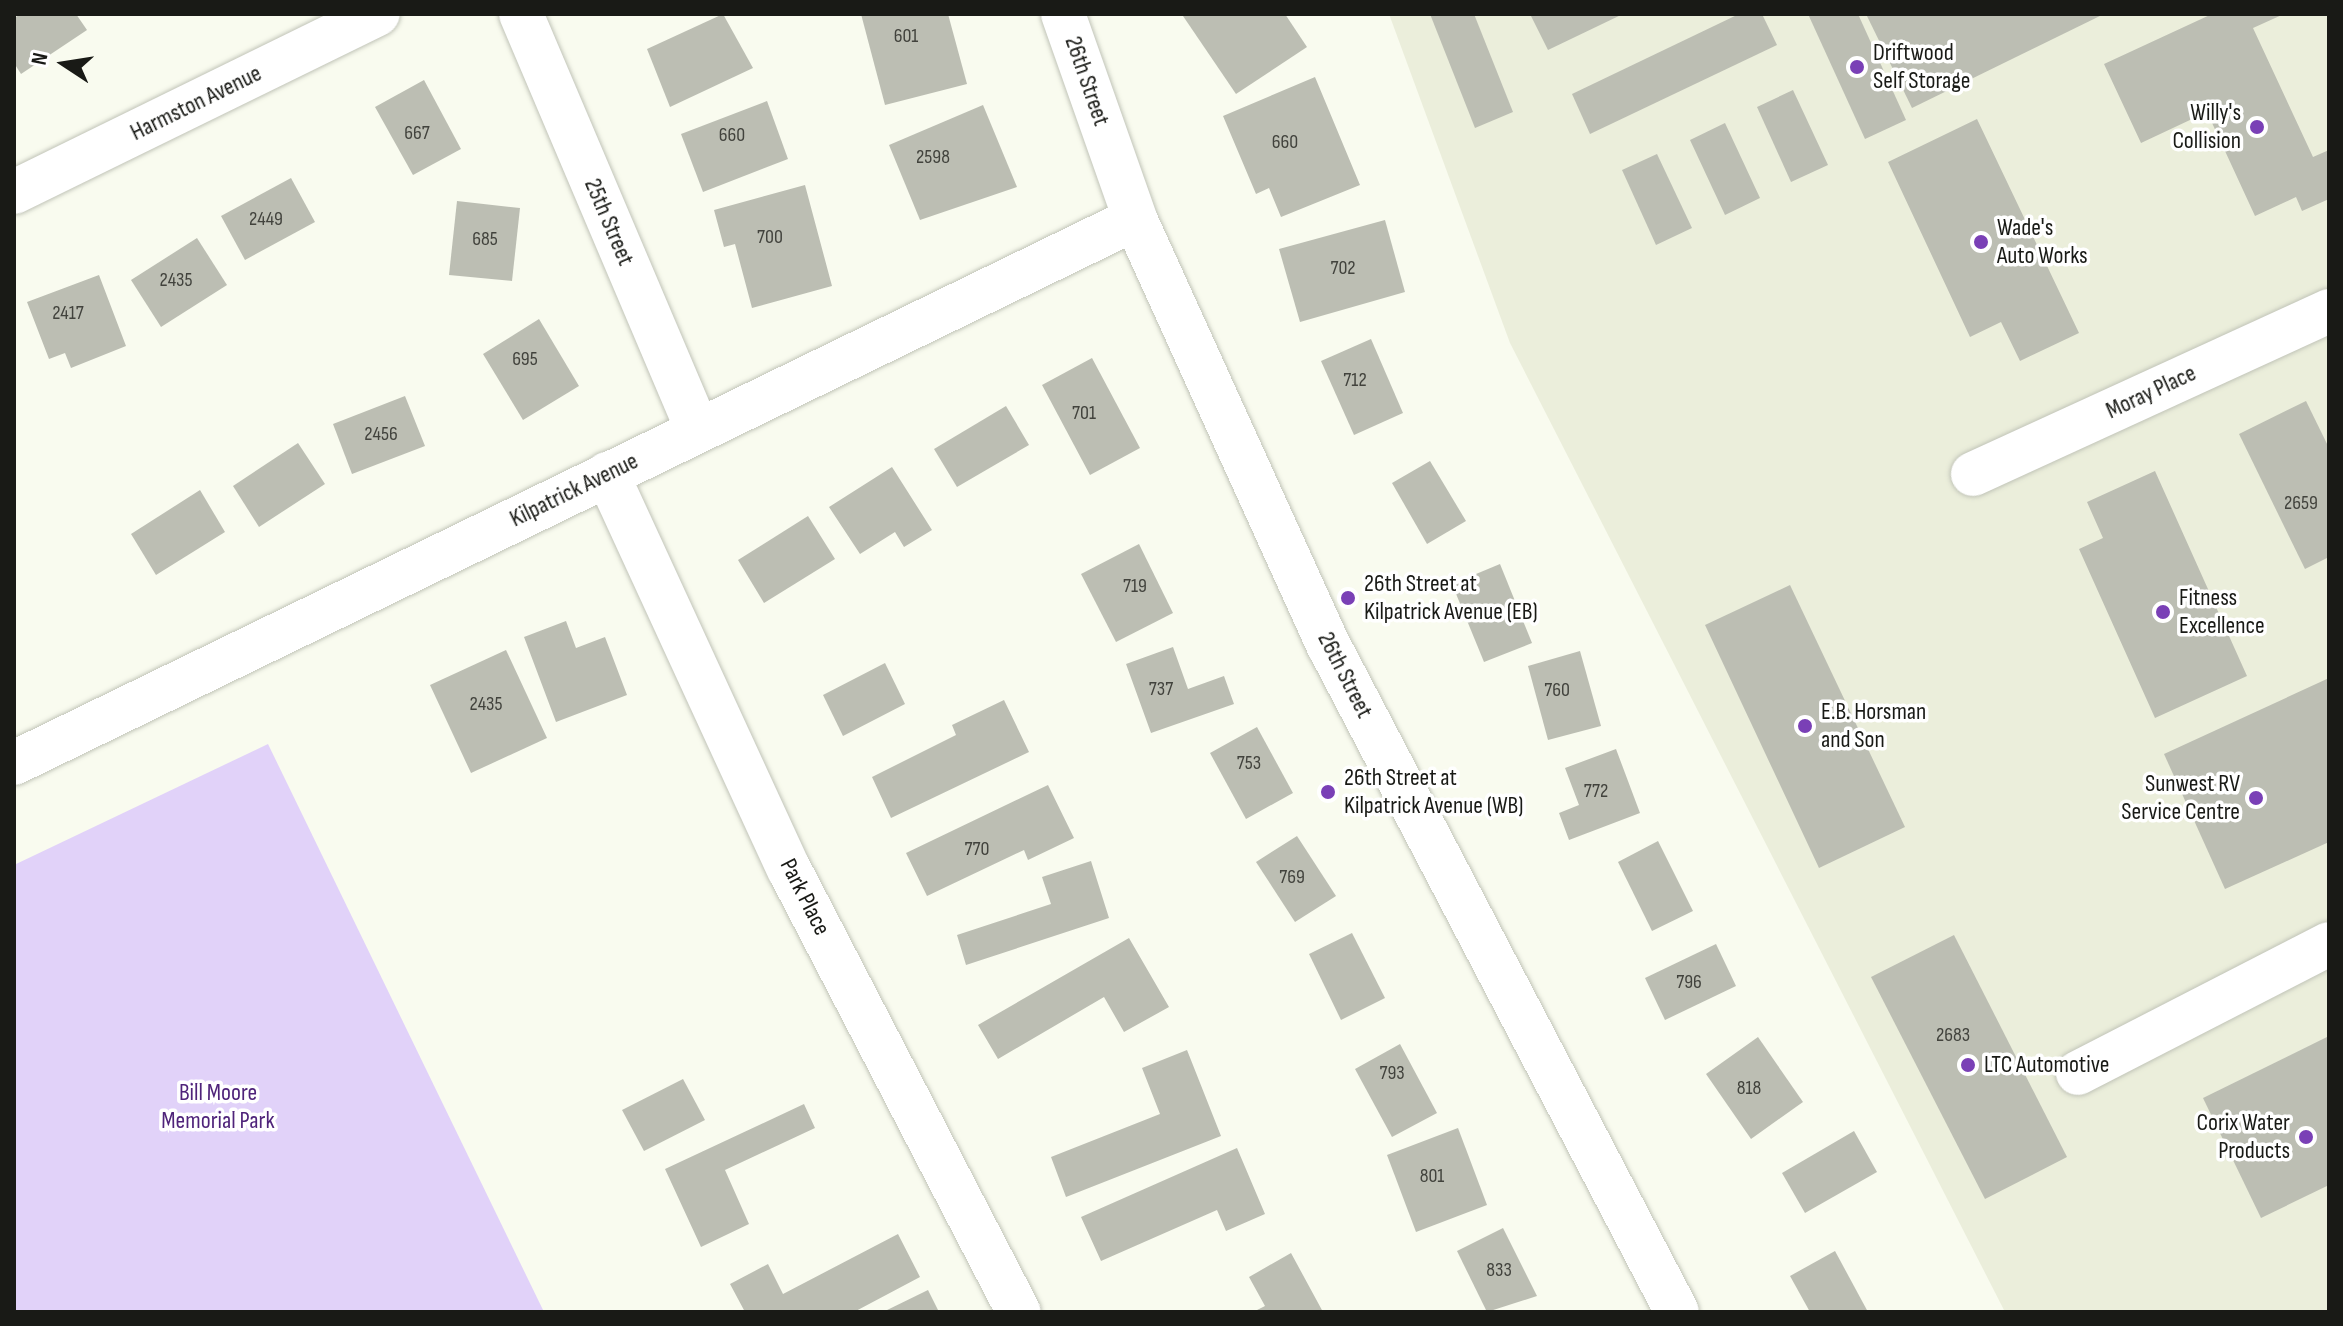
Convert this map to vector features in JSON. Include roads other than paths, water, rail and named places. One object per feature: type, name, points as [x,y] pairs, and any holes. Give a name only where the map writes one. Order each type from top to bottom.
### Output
[{"type":"street","name":"Harmston Avenue","points":[[14,192],[378,14]]},
{"type":"street","name":"25th Street","points":[[521,14],[697,429]]},
{"type":"street","name":"26th Street","points":[[1063,14],[1135,219],[1329,646],[1677,1312]]},
{"type":"street","name":"Kilpatrick Avenue","points":[[14,763],[1135,219]]},
{"type":"street","name":"Moray Place","points":[[1973,474],[2329,311]]},
{"type":"street","name":"Park Place","points":[[607,474],[789,869],[1019,1312]]},
{"type":"street","points":[[2078,1073],[2329,944]]},
{"type":"place","name":"Driftwood Self Storage","points":[[1857,67]]},
{"type":"place","name":"Willy's Collision","points":[[2257,127]]},
{"type":"place","name":"Wade's Auto Works","points":[[1981,242]]},
{"type":"place","name":"26th Street at Kilpatrick Avenue (EB)","points":[[1348,598]]},
{"type":"place","name":"Fitness Excellence","points":[[2163,612]]},
{"type":"place","name":"E.B. Horsman and Son","points":[[1805,726]]},
{"type":"place","name":"26th Street at Kilpatrick Avenue (WB)","points":[[1328,792]]},
{"type":"place","name":"Sunwest RV Service Centre","points":[[2256,798]]},
{"type":"place","name":"LTC Automotive","points":[[1968,1065]]},
{"type":"place","name":"Corix Water Products","points":[[2306,1137]]},
{"type":"park label","name":"Bill Moore Memorial Park","points":[[218,1107]]}]
